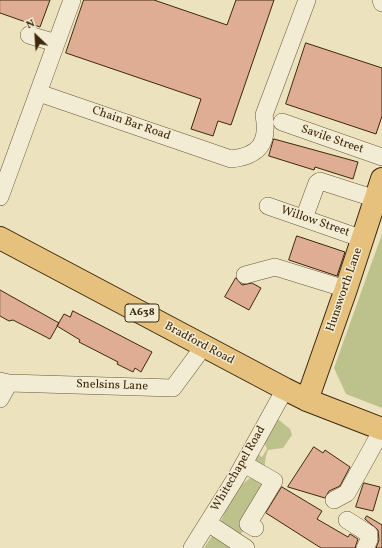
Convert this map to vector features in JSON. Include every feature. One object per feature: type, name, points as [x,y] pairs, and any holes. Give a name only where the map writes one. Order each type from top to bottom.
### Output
[{"type":"main road","name":"Hunsworth Lane","points":[[307,400],[379,189]]},
{"type":"main road","name":"Bradford Road","points":[[0,238],[285,389],[307,400],[382,429]]},
{"type":"street","points":[[0,197],[72,0]]},
{"type":"street","name":"Chain Bar Road","points":[[39,92],[231,159],[246,158],[258,150],[266,128],[264,115],[307,0]]},
{"type":"street","points":[[29,35],[56,43]]},
{"type":"street","name":"Savile Street","points":[[282,122],[382,157]]},
{"type":"street","points":[[304,218],[317,182],[320,181],[379,189]]},
{"type":"street","name":"Willow Street","points":[[268,206],[363,239]]},
{"type":"street","points":[[245,275],[275,267],[346,289]]},
{"type":"street","name":"Snelsins Lane","points":[[5,382],[172,388],[204,346]]},
{"type":"street","points":[[0,399],[5,382]]},
{"type":"street","name":"Whitechapel Road","points":[[192,548],[244,464],[285,389]]},
{"type":"street","points":[[334,500],[347,493],[382,429]]},
{"type":"street","points":[[244,464],[274,481],[248,524],[255,528]]},
{"type":"street","points":[[347,520],[369,534],[369,540],[365,548]]},
{"type":"street","points":[[208,523],[246,548]]},
{"type":"green space","points":[[382,234],[382,408],[346,394],[334,368]]},
{"type":"green space","points":[[279,420],[290,429],[292,435],[283,448],[268,450],[265,459],[265,467],[271,484],[239,537],[219,526],[229,503],[237,490],[255,475],[249,468],[258,454],[262,457],[267,449],[262,438],[272,423]]},
{"type":"green space","points":[[214,533],[231,548],[204,548]]},
{"type":"building","points":[[0,0],[50,0],[40,27],[0,13]]},
{"type":"building","points":[[84,0],[154,0],[227,25],[236,0],[274,0],[231,125],[218,121],[213,136],[191,129],[201,99],[66,53]]},
{"type":"building","points":[[306,43],[382,68],[382,116],[376,134],[286,104]]},
{"type":"building","points":[[274,139],[358,162],[353,179],[315,167],[314,170],[269,156]]},
{"type":"building","points":[[297,236],[345,252],[337,276],[289,260]]},
{"type":"building","points":[[236,278],[242,285],[252,283],[261,288],[249,310],[225,297]]},
{"type":"building","points":[[0,290],[59,323],[50,339],[13,320],[9,321],[0,316]]},
{"type":"building","points":[[73,311],[152,352],[141,372],[135,368],[133,372],[117,364],[118,362],[79,342],[80,340],[57,326],[64,314],[70,317]]},
{"type":"building","points":[[314,447],[323,453],[325,450],[350,467],[340,486],[329,491],[325,498],[288,487]]},
{"type":"building","points":[[364,483],[380,487],[373,511],[356,507]]},
{"type":"building","points":[[282,487],[322,511],[317,519],[348,537],[350,534],[358,539],[355,548],[321,548],[266,513]]},
{"type":"building","points":[[367,516],[382,525],[382,548],[376,548],[379,540],[378,530],[365,519]]}]
